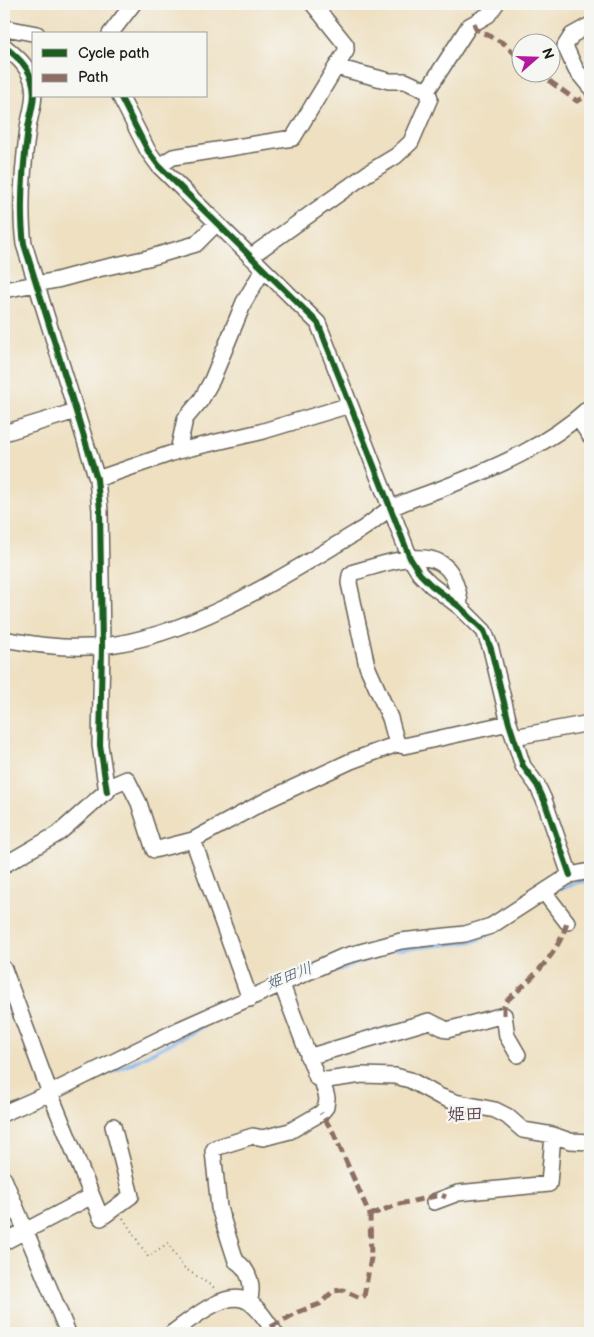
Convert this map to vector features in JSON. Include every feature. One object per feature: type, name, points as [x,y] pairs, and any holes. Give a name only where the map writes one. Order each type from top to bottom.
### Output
[{"type":"street","points":[[112,32],[133,4]]},
{"type":"street","points":[[159,166],[173,157],[293,138],[346,51],[346,44],[313,4]]},
{"type":"street","points":[[427,92],[469,26],[488,15],[496,4]]},
{"type":"street","points":[[590,25],[572,35],[565,46],[576,70],[590,87]]},
{"type":"street","points":[[4,33],[6,28],[32,33]]},
{"type":"street","points":[[4,46],[20,60],[32,83]]},
{"type":"street","points":[[250,257],[368,172],[396,156],[411,142],[417,130],[430,98],[427,92],[405,81],[389,81],[336,67]]},
{"type":"street","points":[[32,98],[20,220],[24,244],[97,479],[100,510],[102,646],[100,745],[107,792]]},
{"type":"street","points":[[121,98],[148,151],[159,166],[318,323],[329,345],[350,405],[410,558],[420,574],[431,585],[460,607],[484,631],[491,649],[509,723],[523,766],[537,785],[544,800],[570,875]]},
{"type":"street","points":[[4,290],[148,258],[196,244],[216,224]]},
{"type":"street","points":[[178,451],[186,418],[201,400],[212,380],[244,302],[263,270]]},
{"type":"street","points":[[97,479],[178,451],[260,432],[350,405]]},
{"type":"street","points":[[4,639],[59,647],[102,646],[165,631],[203,617],[254,593],[362,530],[390,509],[507,463],[542,444],[578,418],[590,406]]},
{"type":"street","points":[[4,433],[76,411]]},
{"type":"street","points":[[578,418],[590,436]]},
{"type":"street","points":[[397,744],[390,718],[367,666],[349,582],[350,576],[354,572],[410,558],[427,556],[448,567],[460,594],[460,607]]},
{"type":"street","points":[[4,866],[59,833],[113,785],[127,779],[139,803],[154,850],[193,840],[267,800],[351,760],[397,744],[404,746],[509,723]]},
{"type":"street","points":[[514,738],[590,723]]},
{"type":"street","points":[[193,840],[250,999]]},
{"type":"street","points":[[4,1113],[50,1093],[180,1029],[342,957],[401,941],[465,934],[491,926],[570,875],[590,871]]},
{"type":"street","points":[[544,892],[567,922]]},
{"type":"street","points":[[4,969],[50,1093],[101,1218],[131,1196],[114,1126]]},
{"type":"street","points":[[249,1302],[252,1287],[244,1266],[236,1261],[219,1208],[213,1151],[215,1148],[253,1136],[268,1137],[290,1131],[321,1113],[326,1107],[327,1098],[322,1080],[314,1073],[282,985]]},
{"type":"street","points":[[308,1057],[428,1021],[447,1030],[504,1015],[507,1036],[518,1055]]},
{"type":"street","points":[[322,1080],[362,1075],[395,1076],[410,1080],[439,1096],[456,1102],[494,1110],[506,1116],[523,1130],[570,1140],[590,1142]]},
{"type":"street","points":[[434,1202],[458,1193],[549,1184],[553,1135]]},
{"type":"street","points":[[4,1179],[24,1232],[68,1333]]},
{"type":"street","points":[[4,1242],[92,1196]]},
{"type":"street","points":[[172,1333],[212,1306],[227,1299],[242,1299],[249,1302],[275,1333]]},
{"type":"path","points":[[117,1207],[148,1257],[168,1243],[183,1267],[226,1295],[227,1299]]},
{"type":"waterway","name":"姫田川","points":[[561,889],[577,882],[590,880]]},
{"type":"waterway","name":"姫田川","points":[[394,950],[475,941],[492,933]]},
{"type":"waterway","name":"姫田川","points":[[304,982],[385,953]]},
{"type":"waterway","name":"姫田川","points":[[98,1077],[126,1066],[202,1027]]},
{"type":"marked path","points":[[474,23],[476,29],[505,44],[512,51]]},
{"type":"marked path","points":[[551,82],[577,101],[586,97],[590,91]]},
{"type":"marked path","points":[[504,1015],[504,1003],[550,957],[563,934],[567,922]]},
{"type":"marked path","points":[[271,1327],[298,1312],[320,1304],[333,1291],[343,1290],[360,1298],[364,1296],[371,1258],[370,1215],[333,1132],[321,1113]]},
{"type":"marked path","points":[[370,1215],[399,1204],[441,1195],[446,1197]]},
{"type":"cycle path","points":[[4,46],[26,68],[32,83]]},
{"type":"cycle path","points":[[33,98],[26,142],[22,186],[24,244],[97,479],[100,510],[102,646],[100,745],[107,792]]},
{"type":"cycle path","points":[[121,98],[148,151],[159,166],[318,323],[410,558],[420,574],[431,585],[460,607],[484,631],[491,649],[509,723],[523,766],[537,785],[544,800],[570,875]]},
{"type":"district","name":"姫田","points":[[465,1114]]}]
